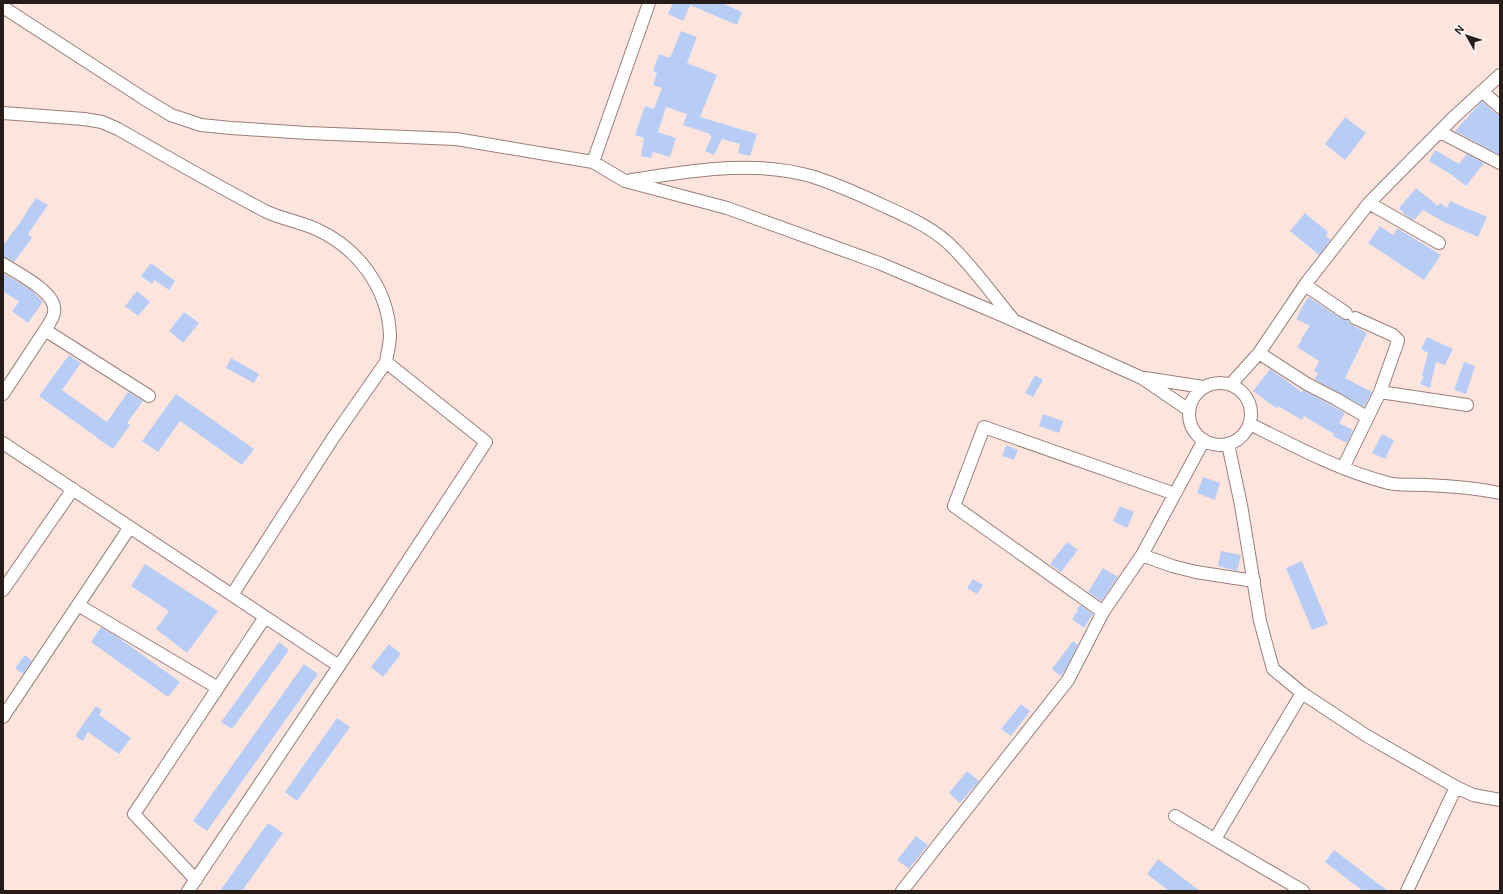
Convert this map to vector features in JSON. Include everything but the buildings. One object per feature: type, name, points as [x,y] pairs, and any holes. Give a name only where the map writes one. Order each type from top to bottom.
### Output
[{"type":"street","points":[[593,162],[649,3]]},
{"type":"street","points":[[3,7],[171,115],[201,125],[308,133],[456,139],[593,162],[625,181],[735,211],[880,263],[1142,378],[1189,410]]},
{"type":"street","points":[[1231,384],[1259,353],[1305,285],[1369,203],[1500,75]]},
{"type":"street","points":[[1482,92],[1500,107]]},
{"type":"street","points":[[3,113],[84,119],[102,122],[118,129],[268,212],[316,229],[339,242],[359,258],[373,278],[386,308],[390,336],[386,362],[332,438],[232,595]]},
{"type":"street","points":[[1440,132],[1500,163]]},
{"type":"street","points":[[625,181],[695,170],[728,168],[762,169],[813,177],[850,190],[920,223],[946,242],[963,259],[1014,321]]},
{"type":"street","points":[[1369,203],[1439,243]]},
{"type":"street","points":[[3,264],[43,290],[53,301],[55,311],[45,330],[3,394]]},
{"type":"street","points":[[1305,285],[1350,316],[1393,335],[1398,340],[1398,344],[1380,392],[1343,468]]},
{"type":"street","points":[[45,330],[149,396]]},
{"type":"street","points":[[1259,353],[1307,384],[1336,398],[1367,417]]},
{"type":"street","points":[[188,891],[340,666],[486,442],[386,362]]},
{"type":"street","points":[[1142,378],[1203,387]]},
{"type":"street","points":[[1223,382],[1240,389],[1248,397],[1251,408],[1250,424],[1247,431],[1239,439],[1228,444],[1219,445],[1208,443],[1199,437],[1189,418],[1189,410],[1192,400],[1203,387],[1212,383],[1223,382]]},
{"type":"street","points":[[1380,392],[1467,405]]},
{"type":"street","points":[[1250,424],[1293,446],[1343,468],[1389,483],[1440,485],[1487,490],[1500,493]]},
{"type":"street","points":[[1103,612],[954,506],[984,427],[1175,494]]},
{"type":"street","points":[[902,891],[1068,680],[1103,612],[1142,555],[1204,440]]},
{"type":"street","points":[[3,443],[340,666]]},
{"type":"street","points":[[1228,444],[1241,505],[1260,621],[1273,669],[1302,693],[1367,736],[1456,787],[1473,795],[1500,800]]},
{"type":"street","points":[[3,590],[72,489]]},
{"type":"street","points":[[3,717],[130,527]]},
{"type":"street","points":[[1142,555],[1172,566],[1196,572],[1254,581]]},
{"type":"street","points":[[78,605],[218,688]]},
{"type":"street","points":[[196,880],[134,814],[265,617]]},
{"type":"street","points":[[1215,839],[1302,693]]},
{"type":"street","points":[[1407,891],[1456,787]]},
{"type":"street","points":[[1175,816],[1303,891]]}]
